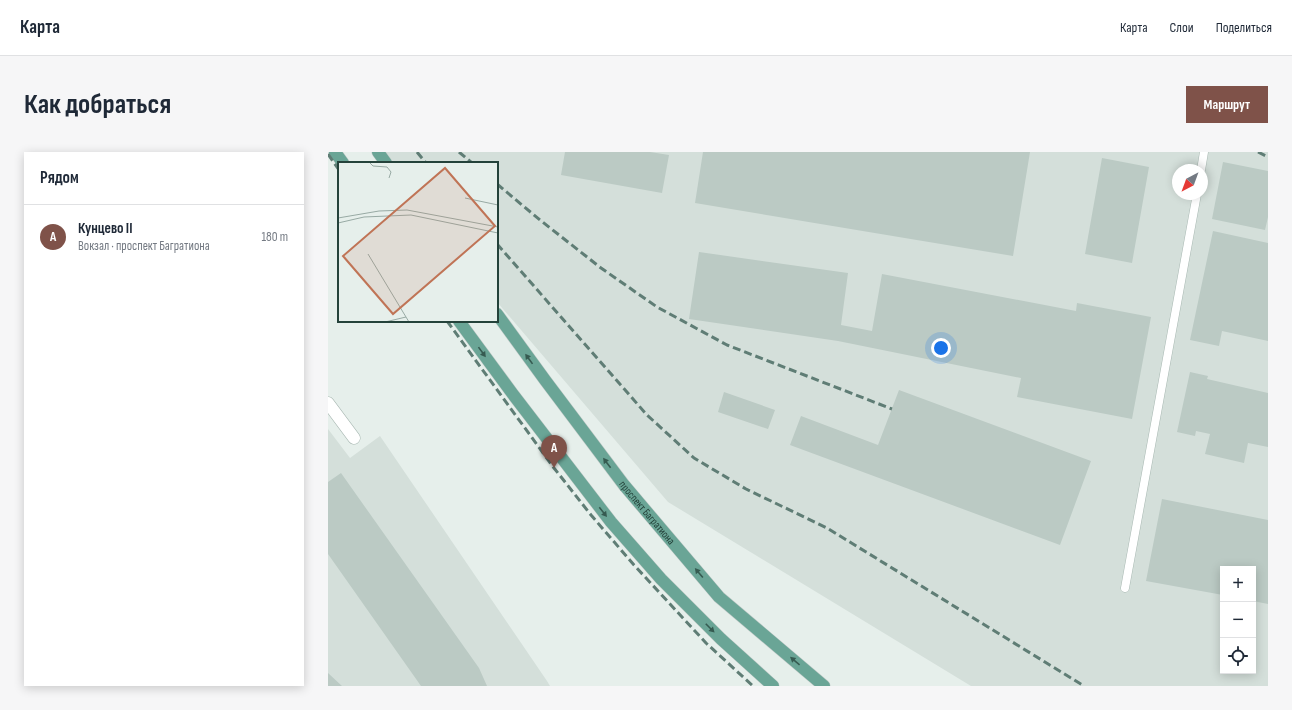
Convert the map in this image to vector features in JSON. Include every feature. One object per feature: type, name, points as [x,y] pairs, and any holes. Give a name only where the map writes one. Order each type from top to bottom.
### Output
[{"type":"main road","points":[[334,152],[342,162]]},
{"type":"main road","points":[[378,152],[385,162]]},
{"type":"main road","name":"проспект Багратиона","points":[[498,315],[624,485],[719,597],[824,686]]},
{"type":"main road","points":[[460,322],[611,522],[661,578],[716,634],[773,686]]},
{"type":"street","points":[[328,402],[354,438]]},
{"type":"lane","points":[[1202,164],[1204,152]]},
{"type":"lane","points":[[1125,588],[1196,200]]},
{"type":"shaded area","points":[[372,152],[1268,152],[1268,686],[971,686],[668,502],[498,303],[498,162],[379,162]]},
{"type":"shaded area","points":[[328,429],[350,458],[380,436],[550,686],[328,686]]},
{"type":"building","points":[[565,152],[650,152],[669,155],[662,193],[561,175]]},
{"type":"building","points":[[703,152],[1030,152],[1013,256],[695,203]]},
{"type":"building","points":[[1102,158],[1149,167],[1132,263],[1085,254]]},
{"type":"building","points":[[1223,162],[1268,171],[1268,217],[1265,230],[1212,219]]},
{"type":"building","points":[[1213,231],[1268,243],[1268,341],[1222,331],[1219,346],[1190,340]]},
{"type":"building","points":[[699,252],[848,273],[841,325],[872,331],[882,274],[1076,311],[1077,303],[1151,317],[1132,419],[1017,397],[1021,378],[838,341],[689,319]]},
{"type":"building","points":[[1190,372],[1208,376],[1207,379],[1268,393],[1268,447],[1248,443],[1244,463],[1205,454],[1210,434],[1196,431],[1195,436],[1177,432]]},
{"type":"building","points":[[899,390],[1091,461],[1060,545],[790,445],[801,416],[878,445]]},
{"type":"building","points":[[724,392],[775,410],[768,429],[718,412]]},
{"type":"building","points":[[341,473],[479,668],[487,686],[421,686],[328,554],[328,482]]},
{"type":"building","points":[[1162,499],[1268,520],[1268,604],[1256,602],[1256,566],[1220,566],[1220,594],[1146,581]]},
{"type":"building","points":[[328,673],[342,686],[328,686]]},
{"type":"railway","points":[[417,152],[425,162]]},
{"type":"railway","points":[[459,152],[471,162]]},
{"type":"railway","points":[[1258,152],[1268,157]]},
{"type":"railway","points":[[328,154],[338,169]]},
{"type":"railway","points":[[498,185],[601,268],[657,307],[727,345],[892,409]]},
{"type":"railway","points":[[498,245],[647,415],[694,458],[746,489],[827,528],[1084,686]]},
{"type":"railway","points":[[448,322],[554,468],[591,515],[634,565],[706,643],[753,686]]},
{"type":"place","name":"Кунцево II","points":[[554,468]]}]
